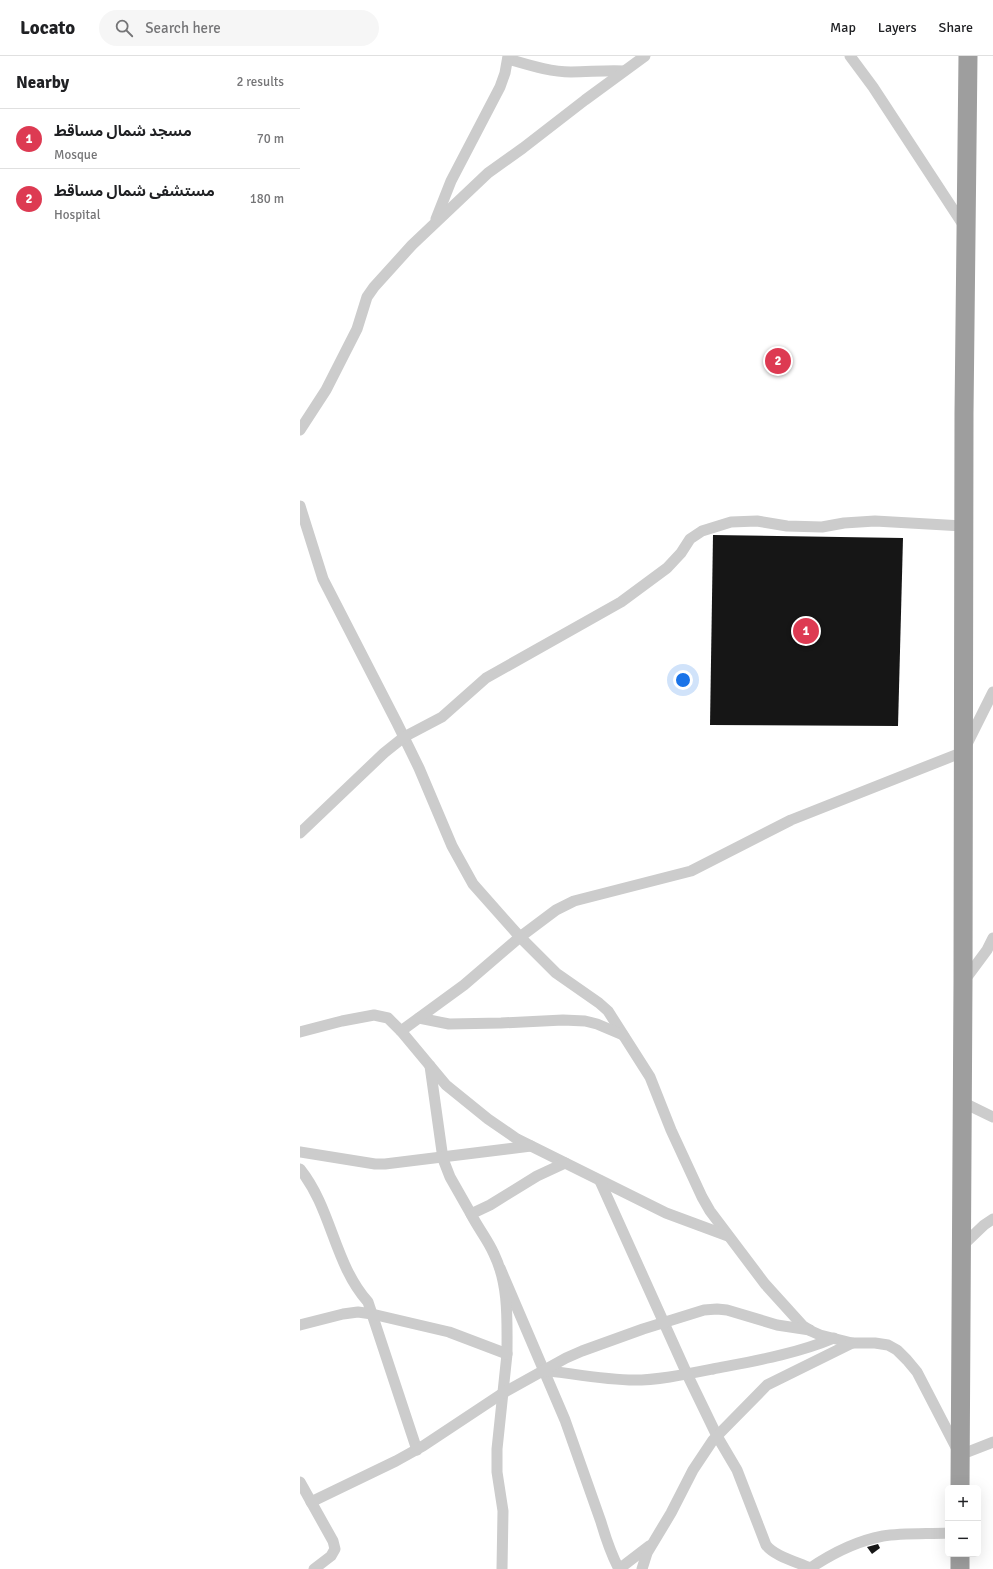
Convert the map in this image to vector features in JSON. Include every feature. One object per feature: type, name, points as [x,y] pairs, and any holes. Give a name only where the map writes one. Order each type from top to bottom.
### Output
[{"type":"highway","points":[[960,1485],[963,983],[963,526],[968,56]]},
{"type":"highway","points":[[960,1557],[960,1569]]},
{"type":"street","points":[[300,430],[326,390],[357,329],[367,297],[374,287],[434,223],[488,173],[644,56]]},
{"type":"street","points":[[850,56],[873,87],[966,230]]},
{"type":"street","points":[[434,223],[451,181],[500,87],[508,57],[536,68],[571,72],[596,70],[624,71]]},
{"type":"street","points":[[300,506],[323,579],[404,737],[419,768],[452,846],[473,884],[520,937],[556,973],[608,1011],[650,1076],[671,1130],[710,1211],[765,1284],[803,1326],[811,1331]]},
{"type":"street","points":[[300,833],[384,752],[404,737],[442,717],[486,678],[621,602],[667,568],[681,553],[690,539],[702,531],[731,522],[757,521],[787,526],[822,527],[844,523],[875,522],[963,526]]},
{"type":"street","points":[[401,1031],[464,985],[520,937],[556,910],[574,900],[691,871],[791,820],[963,752],[993,693]]},
{"type":"street","points":[[963,983],[987,950],[993,938]]},
{"type":"street","points":[[300,1032],[342,1021],[374,1015],[388,1018],[401,1031],[446,1085],[488,1120],[517,1139],[666,1213],[729,1236]]},
{"type":"street","points":[[419,1018],[449,1024],[563,1020],[585,1021],[597,1024],[623,1035]]},
{"type":"street","points":[[430,1066],[443,1156],[450,1177],[495,1254],[565,1420],[613,1559],[619,1569],[653,1543]]},
{"type":"street","points":[[962,1102],[993,1117]]},
{"type":"street","points":[[300,1152],[374,1164],[385,1164],[532,1146]]},
{"type":"street","points":[[471,1214],[490,1205],[537,1176],[565,1163]]},
{"type":"street","points":[[300,1169],[320,1200],[351,1277],[368,1302],[417,1450]]},
{"type":"street","points":[[600,1181],[687,1374],[717,1436],[737,1470],[766,1545],[770,1550],[810,1569],[825,1558],[855,1544],[883,1536],[945,1533]]},
{"type":"street","points":[[961,1247],[984,1225],[993,1219]]},
{"type":"street","points":[[500,1268],[506,1294],[507,1354],[497,1449],[497,1472],[503,1511],[502,1569]]},
{"type":"street","points":[[311,1502],[417,1450],[503,1393],[582,1351],[643,1329],[704,1310],[727,1310],[777,1325],[811,1331],[852,1343],[876,1343],[888,1345],[897,1350],[917,1372],[960,1456],[993,1442]]},
{"type":"street","points":[[300,1325],[358,1312],[449,1332],[507,1354]]},
{"type":"street","points":[[544,1370],[630,1380],[687,1374],[810,1348],[834,1338]]},
{"type":"street","points":[[642,1569],[647,1553],[671,1513],[693,1470],[717,1436],[767,1385],[852,1343]]},
{"type":"street","points":[[300,1482],[333,1540],[335,1549],[331,1556],[314,1569]]},
{"type":"building","points":[[713,535],[903,538],[898,726],[710,725]]},
{"type":"building","points":[[878,1544],[880,1548],[872,1554],[867,1547]]},
{"type":"place","name":"مستشفى شمال مساقط","points":[[778,361]]},
{"type":"place","name":"مسجد شمال مساقط","points":[[806,631]]}]
